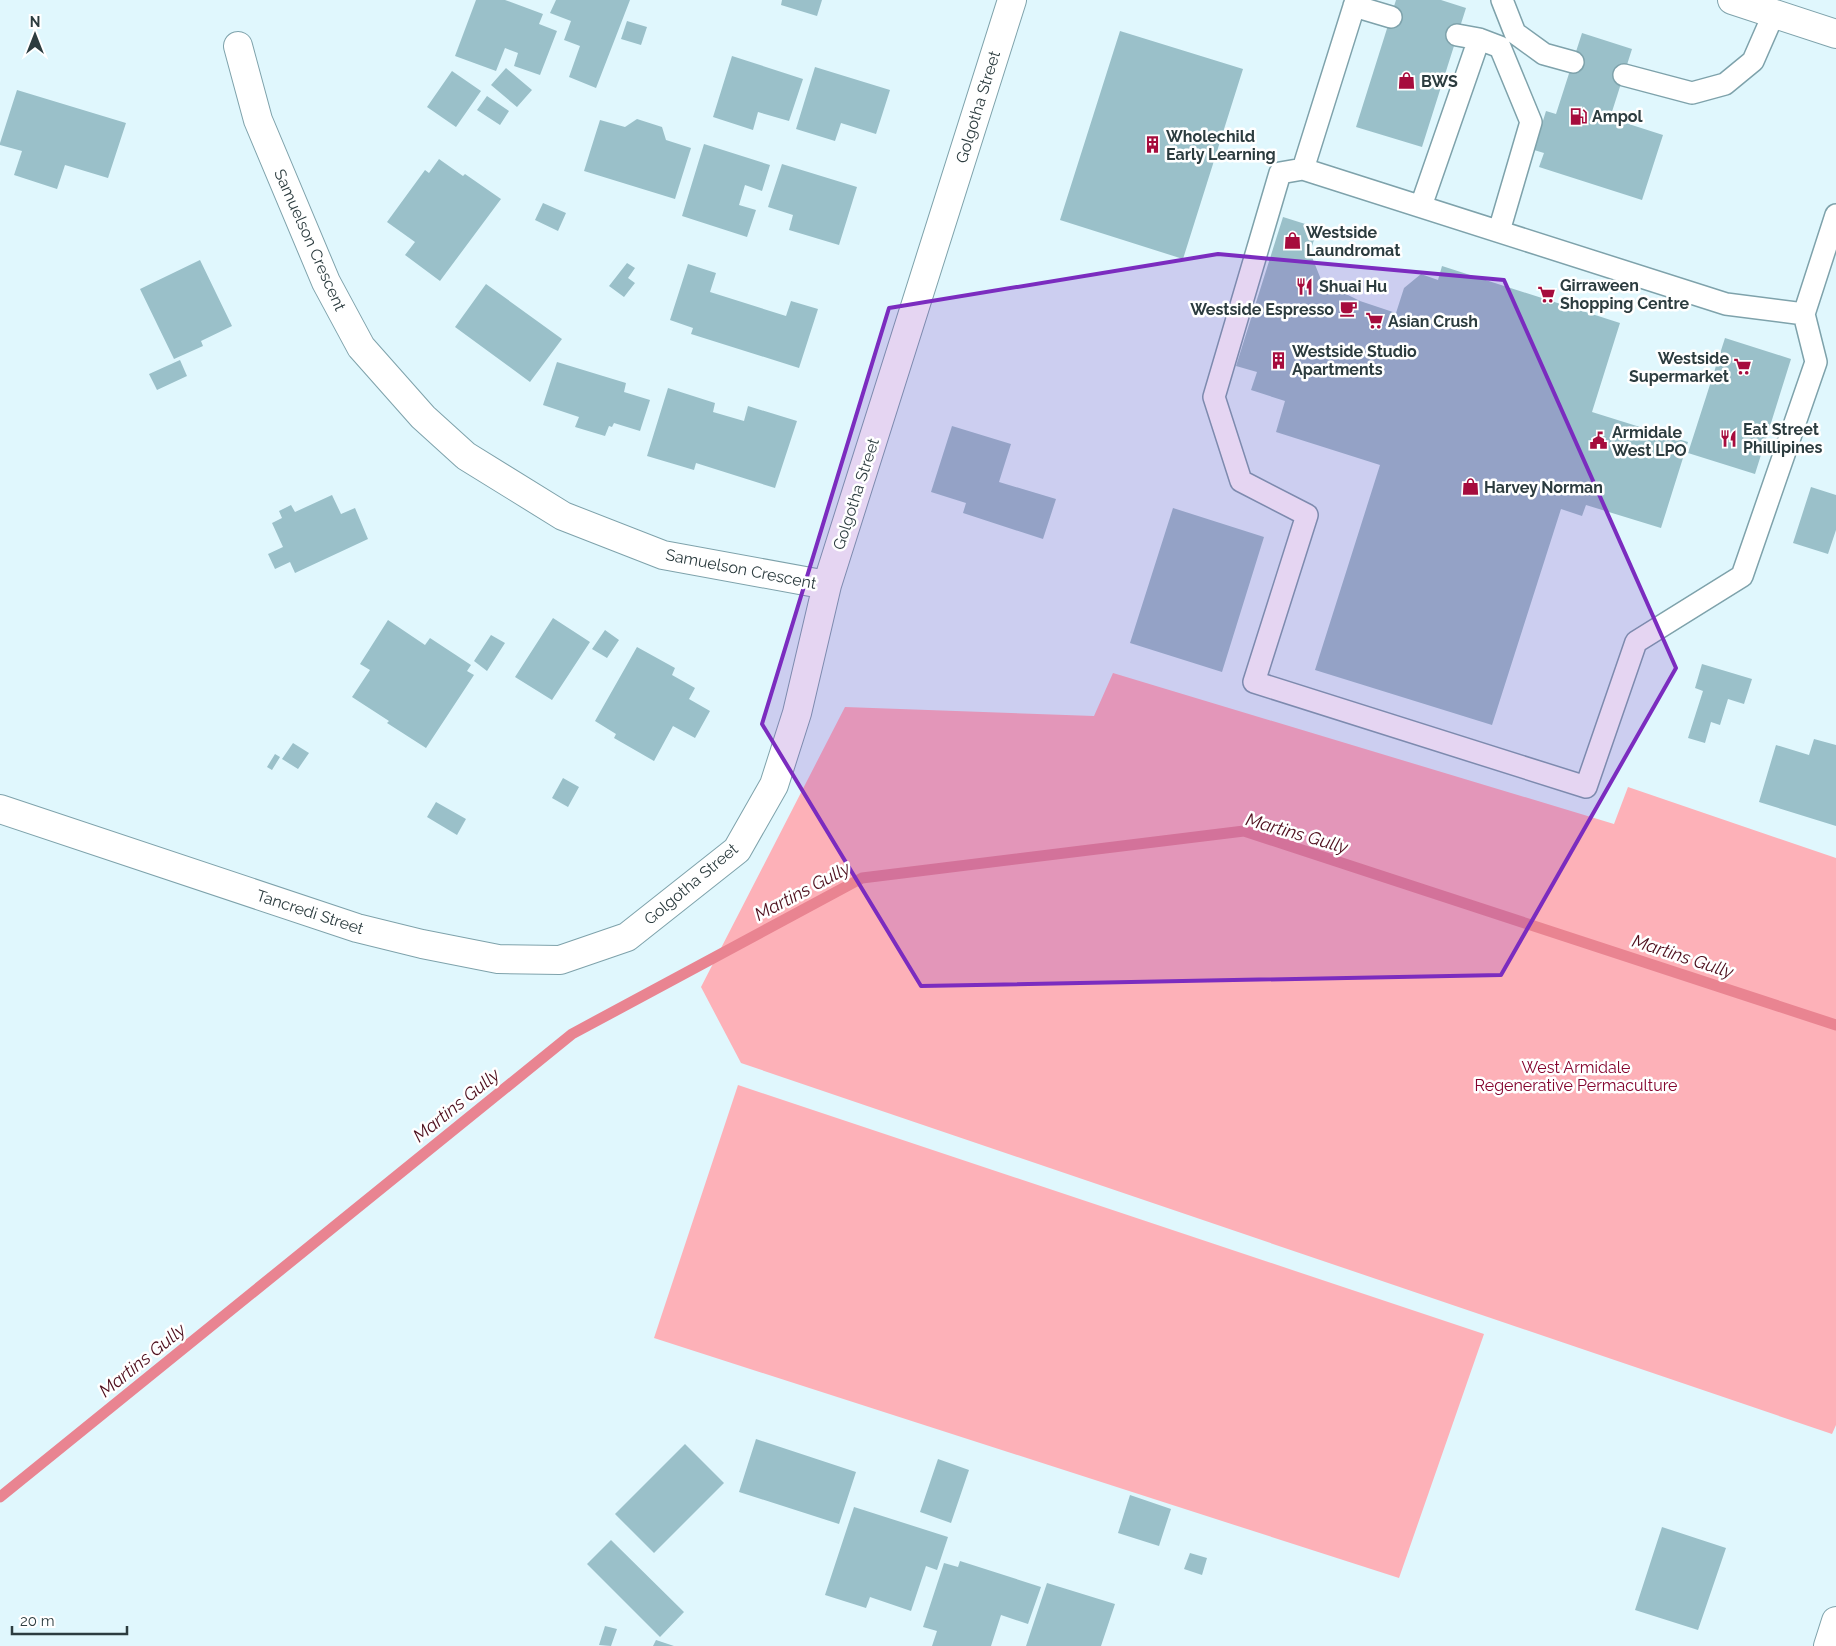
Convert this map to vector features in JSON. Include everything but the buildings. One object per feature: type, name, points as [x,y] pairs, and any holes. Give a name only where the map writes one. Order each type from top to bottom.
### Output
[{"type":"street","name":"Golgotha Street","points":[[627,937],[737,850],[774,785],[797,713],[827,585],[1012,0]]},
{"type":"street","points":[[1732,0],[1836,34]]},
{"type":"street","name":"Samuelson Crescent","points":[[238,46],[258,120],[326,282],[361,347],[423,417],[466,456],[563,516],[663,555],[827,585]]},
{"type":"street","name":"Tancredi Street","points":[[0,809],[357,928],[422,944],[498,959],[560,960],[627,937]]},
{"type":"street","points":[[1828,1646],[1836,1621]]},
{"type":"lane","points":[[1499,231],[1531,122],[1508,40],[1502,0]]},
{"type":"lane","points":[[1303,169],[1355,3],[1391,17]]},
{"type":"lane","points":[[1624,76],[1692,93],[1725,84],[1753,61],[1774,14]]},
{"type":"lane","points":[[1457,35],[1479,39],[1508,40],[1544,54],[1573,62]]},
{"type":"lane","points":[[1421,206],[1479,39]]},
{"type":"lane","points":[[1804,314],[1726,304],[1303,169],[1280,173],[1214,397],[1241,481],[1307,515],[1254,682],[1586,787],[1636,642],[1742,576],[1816,362],[1804,314],[1836,215]]},
{"type":"highlighted area","points":[[1218,254],[1504,280],[1676,668],[1501,975],[921,986],[762,724],[889,308]]},
{"type":"green space","name":"West Armidale Regenerative Permaculture","points":[[1113,673],[1614,824],[1628,787],[1836,858],[1836,1425],[1832,1434],[741,1063],[701,987],[845,707],[1094,716]]},
{"type":"green space","points":[[738,1085],[1484,1334],[1399,1578],[654,1338]]},
{"type":"waterway","name":"Martins Gully","points":[[0,1497],[572,1034],[862,878],[1244,831],[1836,1025]]},
{"type":"place","name":"BWS","points":[[1407,81]]},
{"type":"place","name":"Ampol","points":[[1578,116]]},
{"type":"place","name":"Wholechild Early Learning","points":[[1152,145]]},
{"type":"place","name":"Westside Laundromat","points":[[1292,241]]},
{"type":"place","name":"Shuai Hu","points":[[1305,286]]},
{"type":"place","name":"Girraween Shopping Centre","points":[[1546,294]]},
{"type":"place","name":"Westside Espresso","points":[[1348,309]]},
{"type":"place","name":"Asian Crush","points":[[1374,321]]},
{"type":"place","name":"Westside Studio Apartments","points":[[1278,360]]},
{"type":"place","name":"Westside Supermarket","points":[[1743,367]]},
{"type":"place","name":"Eat Street Phillipines","points":[[1729,438]]},
{"type":"place","name":"Armidale West LPO","points":[[1598,441]]},
{"type":"place","name":"Harvey Norman","points":[[1470,487]]}]
